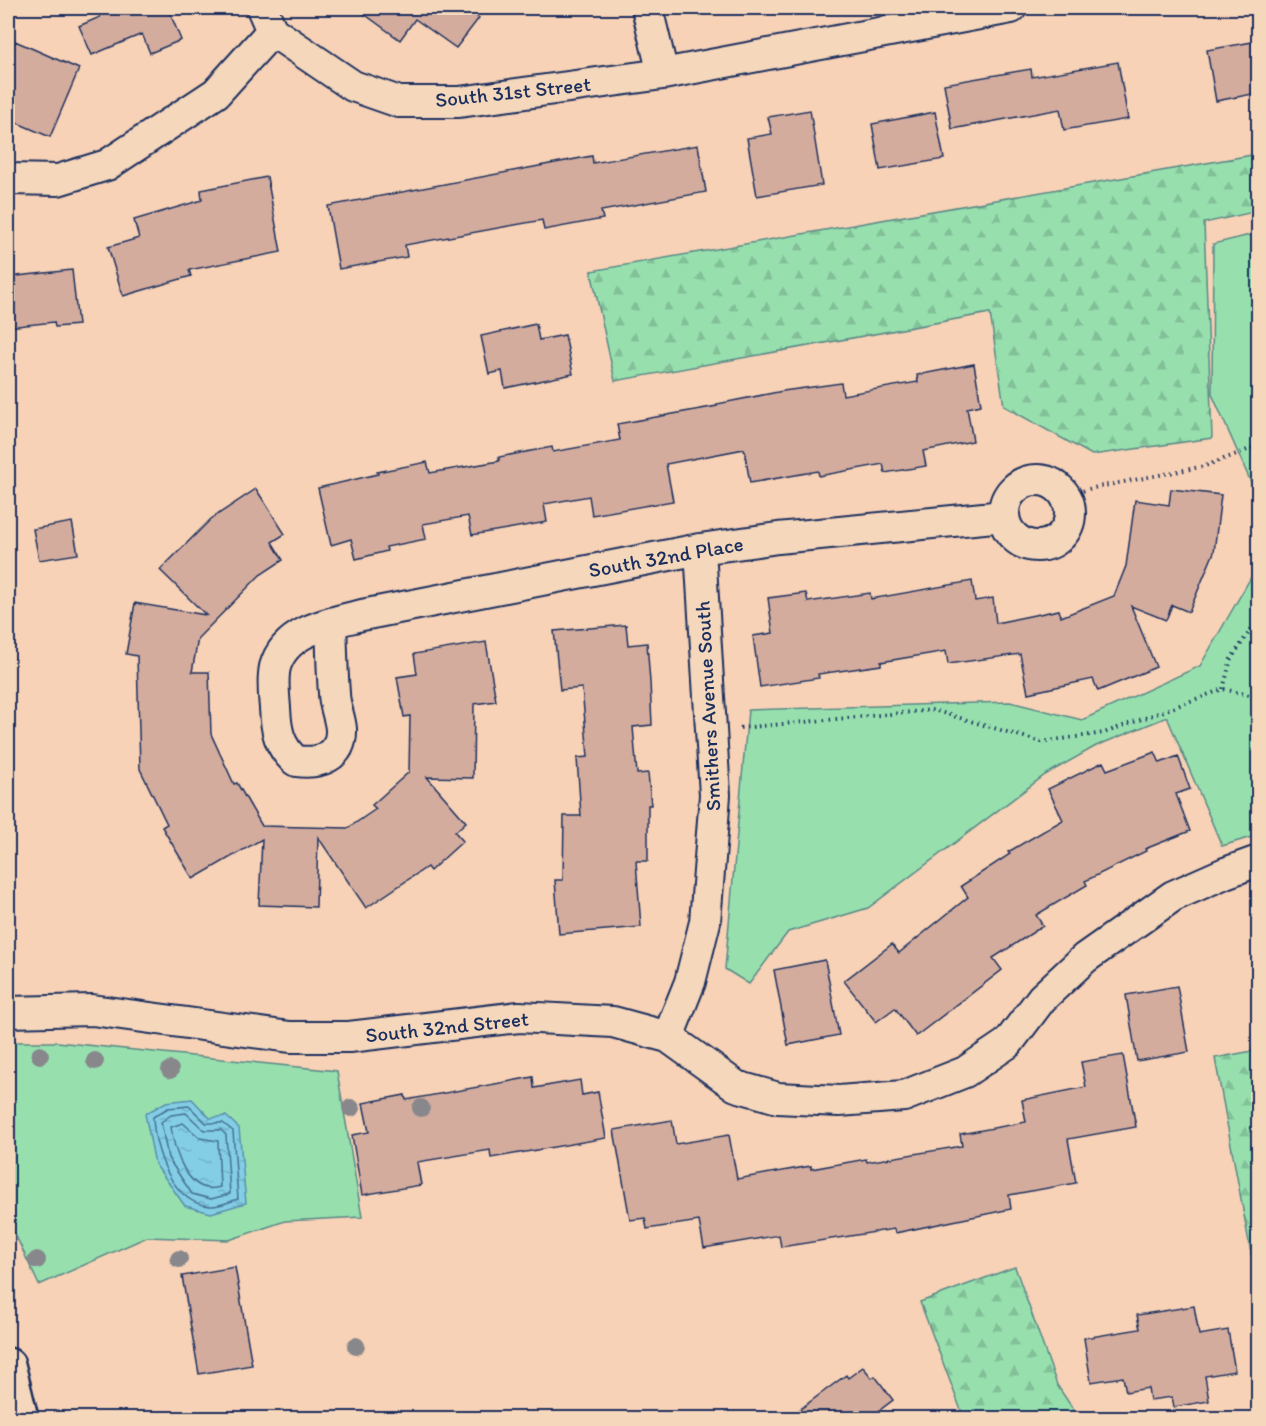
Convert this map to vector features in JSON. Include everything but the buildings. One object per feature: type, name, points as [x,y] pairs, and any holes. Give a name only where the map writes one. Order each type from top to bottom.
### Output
[{"type":"street","points":[[647,8],[663,74]]},
{"type":"street","name":"South 31st Street","points":[[8,179],[58,180],[107,165],[216,93],[267,19],[353,86],[399,102],[459,102],[663,74],[1011,8]]},
{"type":"street","points":[[1027,482],[1049,483],[1066,497],[1069,507],[1066,528],[1051,543],[1030,545],[1012,535],[1004,516],[1009,495],[1017,486],[1027,482]]},
{"type":"street","name":"South 32nd Place","points":[[331,623],[700,549],[778,538],[1004,516]]},
{"type":"street","name":"Smithers Avenue South","points":[[668,1037],[690,982],[705,922],[715,795],[700,549]]},
{"type":"street","name":"South 32nd Street","points":[[8,1012],[92,1010],[301,1037],[349,1037],[519,1017],[613,1022],[668,1037],[736,1086],[778,1098],[839,1101],[904,1096],[965,1072],[1008,1043],[1042,998],[1085,958],[1173,896],[1258,861]]},
{"type":"street","points":[[8,1365],[21,1419]]},
{"type":"path","points":[[1066,497],[1088,489],[1205,466],[1258,446]]},
{"type":"path","points":[[1223,689],[1231,659],[1258,619]]},
{"type":"path","points":[[711,730],[933,710],[1041,742],[1104,733],[1223,689],[1258,698]]},
{"type":"green space","points":[[1258,154],[1258,211],[1204,223],[1212,438],[1092,455],[1004,406],[990,313],[615,381],[591,271]]},
{"type":"green space","points":[[1258,233],[1258,565],[1257,496],[1212,394],[1213,244]]},
{"type":"green space","points":[[1258,565],[1258,835],[1222,846],[1167,717],[1096,746],[1045,775],[868,908],[788,932],[749,984],[725,969],[748,710],[1010,702],[1082,720],[1200,666]]},
{"type":"green space","points":[[9,1042],[57,1042],[337,1071],[362,1217],[285,1221],[229,1240],[147,1237],[39,1285],[8,1219]]},
{"type":"green space","points":[[1258,1050],[1258,1291],[1215,1058]]},
{"type":"green space","points":[[1015,1267],[1057,1385],[1079,1418],[964,1418],[920,1302]]},
{"type":"water","points":[[192,1099],[210,1118],[226,1116],[239,1128],[246,1203],[211,1213],[185,1206],[155,1164],[145,1114],[166,1102]]}]
